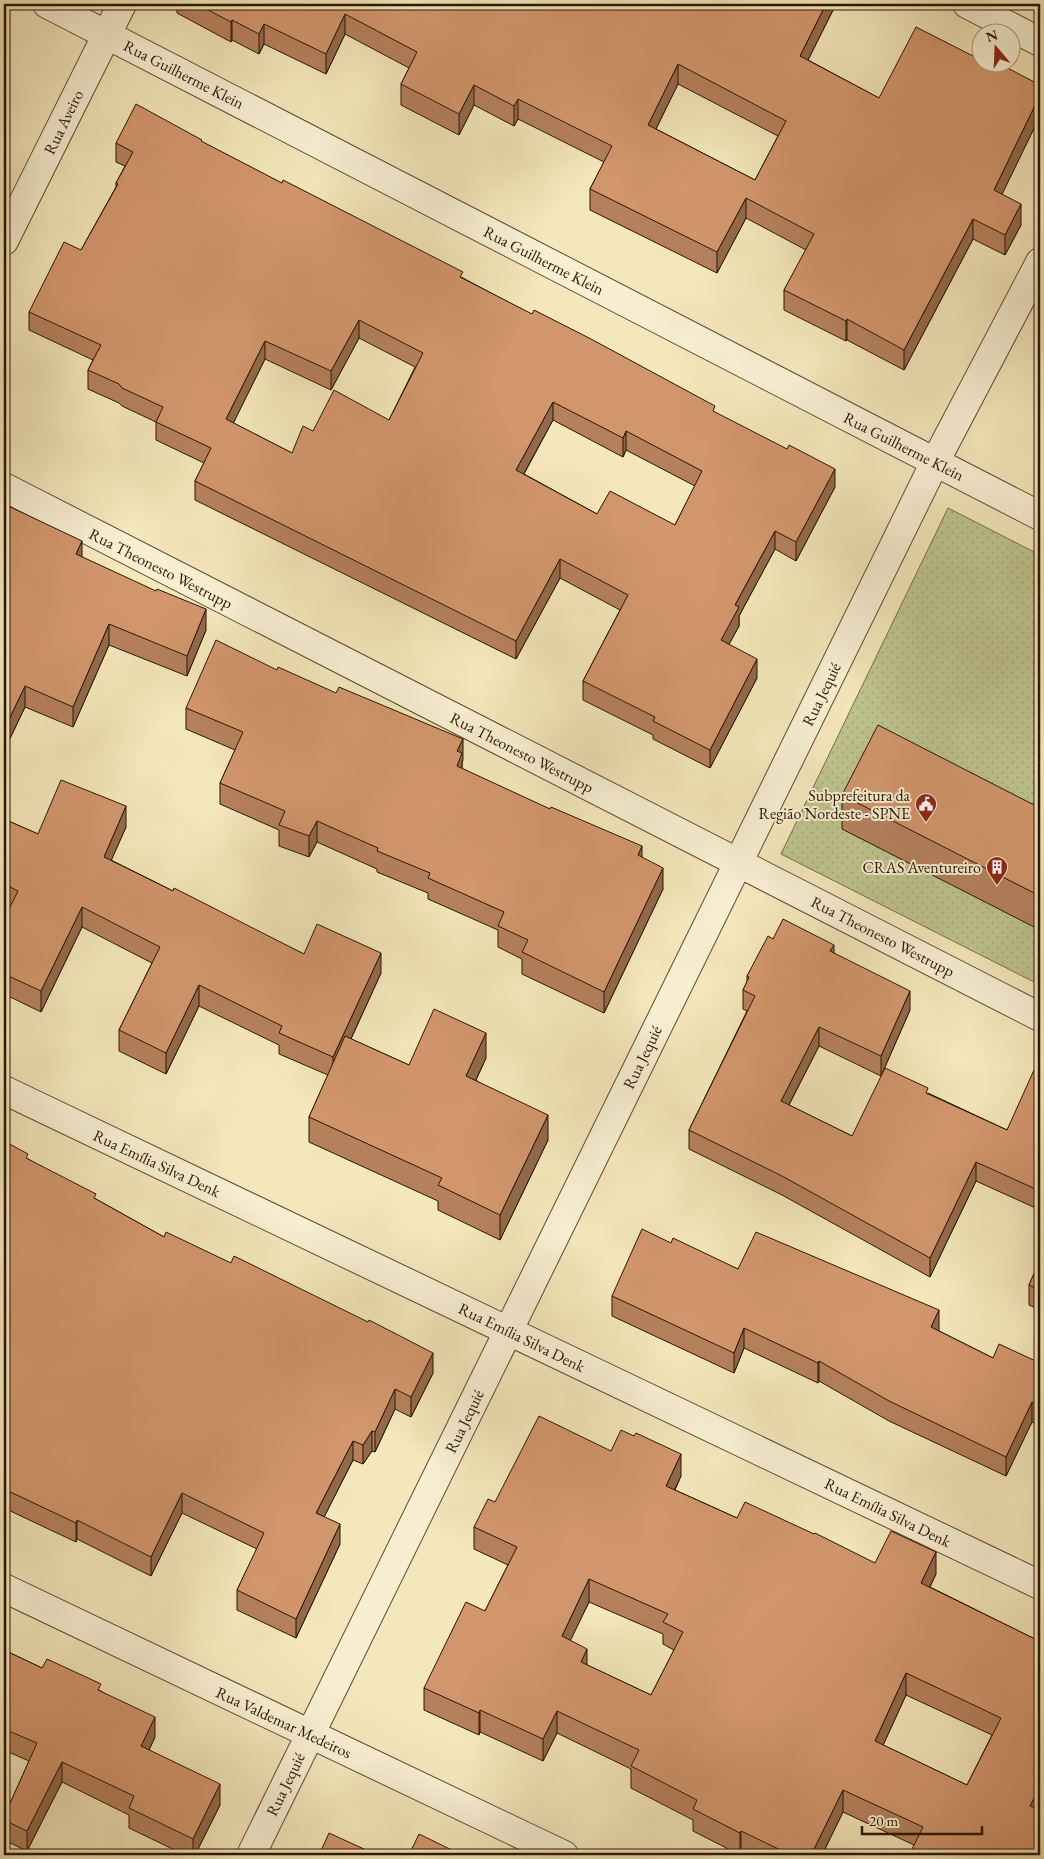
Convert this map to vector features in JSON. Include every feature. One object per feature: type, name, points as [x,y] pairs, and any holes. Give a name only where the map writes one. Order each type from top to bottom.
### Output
[{"type":"street","name":"Rua Guilherme Klein","points":[[47,4],[1040,516]]},
{"type":"street","name":"Rua Aveiro","points":[[4,241],[122,4]]},
{"type":"street","points":[[967,4],[1040,42]]},
{"type":"street","name":"Rua Jequié","points":[[251,1855],[935,462],[1040,262]]},
{"type":"street","name":"Rua Theonesto Westrupp","points":[[4,487],[1040,1017]]},
{"type":"street","name":"Rua Emília Silva Denk","points":[[4,1090],[1040,1585]]},
{"type":"street","name":"Rua Valdemar Medeiros","points":[[4,1588],[564,1855]]},
{"type":"green space","points":[[948,508],[1040,555],[1040,985],[781,854]]},
{"type":"building","points":[[197,4],[826,4],[800,56],[879,98],[916,27],[972,55],[972,72],[1015,72],[1040,85],[1040,95],[994,190],[1021,204],[1005,235],[973,219],[904,350],[847,319],[846,321],[784,290],[814,234],[746,198],[717,252],[590,189],[612,146],[518,99],[514,106],[474,85],[459,114],[401,84],[417,52],[345,14],[326,54],[264,24],[259,34],[232,20],[231,22]],"holes":[[[678,64],[786,121],[755,180],[648,125]]]},
{"type":"building","points":[[136,104],[201,141],[282,183],[283,180],[463,272],[460,277],[532,314],[534,310],[591,339],[715,406],[713,411],[787,449],[789,445],[835,469],[796,542],[775,531],[735,605],[739,607],[721,640],[757,659],[710,750],[653,721],[655,717],[583,681],[628,595],[560,559],[516,641],[195,481],[211,448],[156,422],[163,407],[88,370],[101,345],[29,312],[64,242],[81,250],[118,184],[116,183],[133,152],[116,143]],"holes":[[[359,320],[423,353],[389,420],[334,390],[313,431],[303,426],[292,453],[226,419],[265,341],[331,371]],[[553,402],[623,438],[626,431],[702,471],[675,525],[610,491],[597,514],[516,470]]]},
{"type":"building","points":[[1040,389],[1040,408],[1037,396]]},
{"type":"building","points":[[4,504],[82,541],[76,554],[156,591],[157,589],[206,609],[187,656],[109,624],[73,707],[25,686],[4,730]]},
{"type":"building","points":[[216,640],[277,670],[278,667],[336,693],[339,687],[463,739],[457,751],[462,753],[457,766],[550,809],[551,807],[642,846],[638,855],[663,868],[604,992],[522,952],[528,940],[498,926],[504,912],[428,878],[430,873],[377,851],[378,848],[317,821],[309,836],[279,825],[285,811],[220,783],[243,732],[186,708]]},
{"type":"building","points":[[878,725],[1040,808],[1040,896],[842,795]]},
{"type":"building","points":[[61,780],[126,806],[104,857],[173,891],[174,888],[304,954],[317,924],[381,953],[333,1057],[279,1033],[282,1026],[199,985],[166,1053],[119,1030],[160,947],[82,907],[41,991],[4,974],[4,919],[18,891],[4,884],[4,819],[38,834]]},
{"type":"building","points":[[783,919],[834,945],[830,951],[910,991],[881,1056],[819,1027],[781,1101],[852,1136],[885,1068],[928,1088],[926,1093],[1007,1130],[1034,1070],[1040,1073],[1040,1191],[976,1162],[930,1258],[782,1176],[689,1130],[755,996],[743,990],[749,977],[747,976],[768,936],[773,939]]},
{"type":"building","points":[[434,1009],[486,1033],[466,1076],[548,1115],[500,1215],[438,1185],[442,1178],[309,1117],[345,1036],[409,1065]]},
{"type":"building","points":[[4,1141],[28,1154],[26,1158],[96,1194],[94,1198],[164,1237],[166,1232],[231,1263],[234,1256],[368,1322],[369,1320],[433,1353],[411,1397],[395,1389],[375,1432],[372,1431],[363,1445],[353,1441],[316,1513],[340,1524],[296,1619],[237,1590],[264,1533],[182,1493],[151,1557],[77,1520],[76,1523],[4,1489]]},
{"type":"building","points":[[642,1229],[671,1243],[673,1238],[738,1269],[756,1232],[939,1310],[931,1327],[993,1358],[999,1344],[1040,1363],[1040,1406],[1032,1402],[1006,1457],[889,1401],[819,1361],[818,1363],[744,1328],[734,1353],[612,1296]]},
{"type":"building","points":[[1040,1260],[1040,1290],[1029,1285]]},
{"type":"building","points":[[539,1416],[611,1451],[621,1430],[634,1436],[636,1433],[681,1454],[666,1486],[737,1518],[745,1502],[815,1533],[875,1563],[891,1531],[936,1552],[921,1583],[1039,1641],[1040,1638],[1040,1786],[1030,1806],[1040,1810],[1040,1855],[909,1855],[923,1827],[843,1790],[811,1855],[791,1855],[741,1831],[740,1833],[693,1809],[697,1800],[631,1766],[639,1750],[557,1711],[543,1739],[480,1710],[479,1713],[424,1688],[466,1602],[485,1611],[517,1547],[474,1527],[488,1499],[495,1502]],"holes":[[[589,1579],[668,1614],[663,1622],[683,1632],[651,1695],[581,1662],[587,1649],[562,1636]],[[906,1673],[1001,1718],[967,1785],[875,1741]]]},
{"type":"building","points":[[4,1650],[42,1668],[47,1659],[101,1684],[98,1690],[155,1717],[141,1746],[220,1784],[193,1839],[129,1808],[134,1796],[62,1762],[27,1831],[4,1820],[37,1743],[4,1729]]},
{"type":"building","points":[[329,1833],[377,1855],[319,1855]]},
{"type":"building","points":[[419,1834],[462,1855],[409,1855]]},
{"type":"place","name":"Subprefeitura da Região Nordeste - SPNE","points":[[926,823]]},
{"type":"place","name":"CRAS Aventureiro","points":[[997,886]]}]
